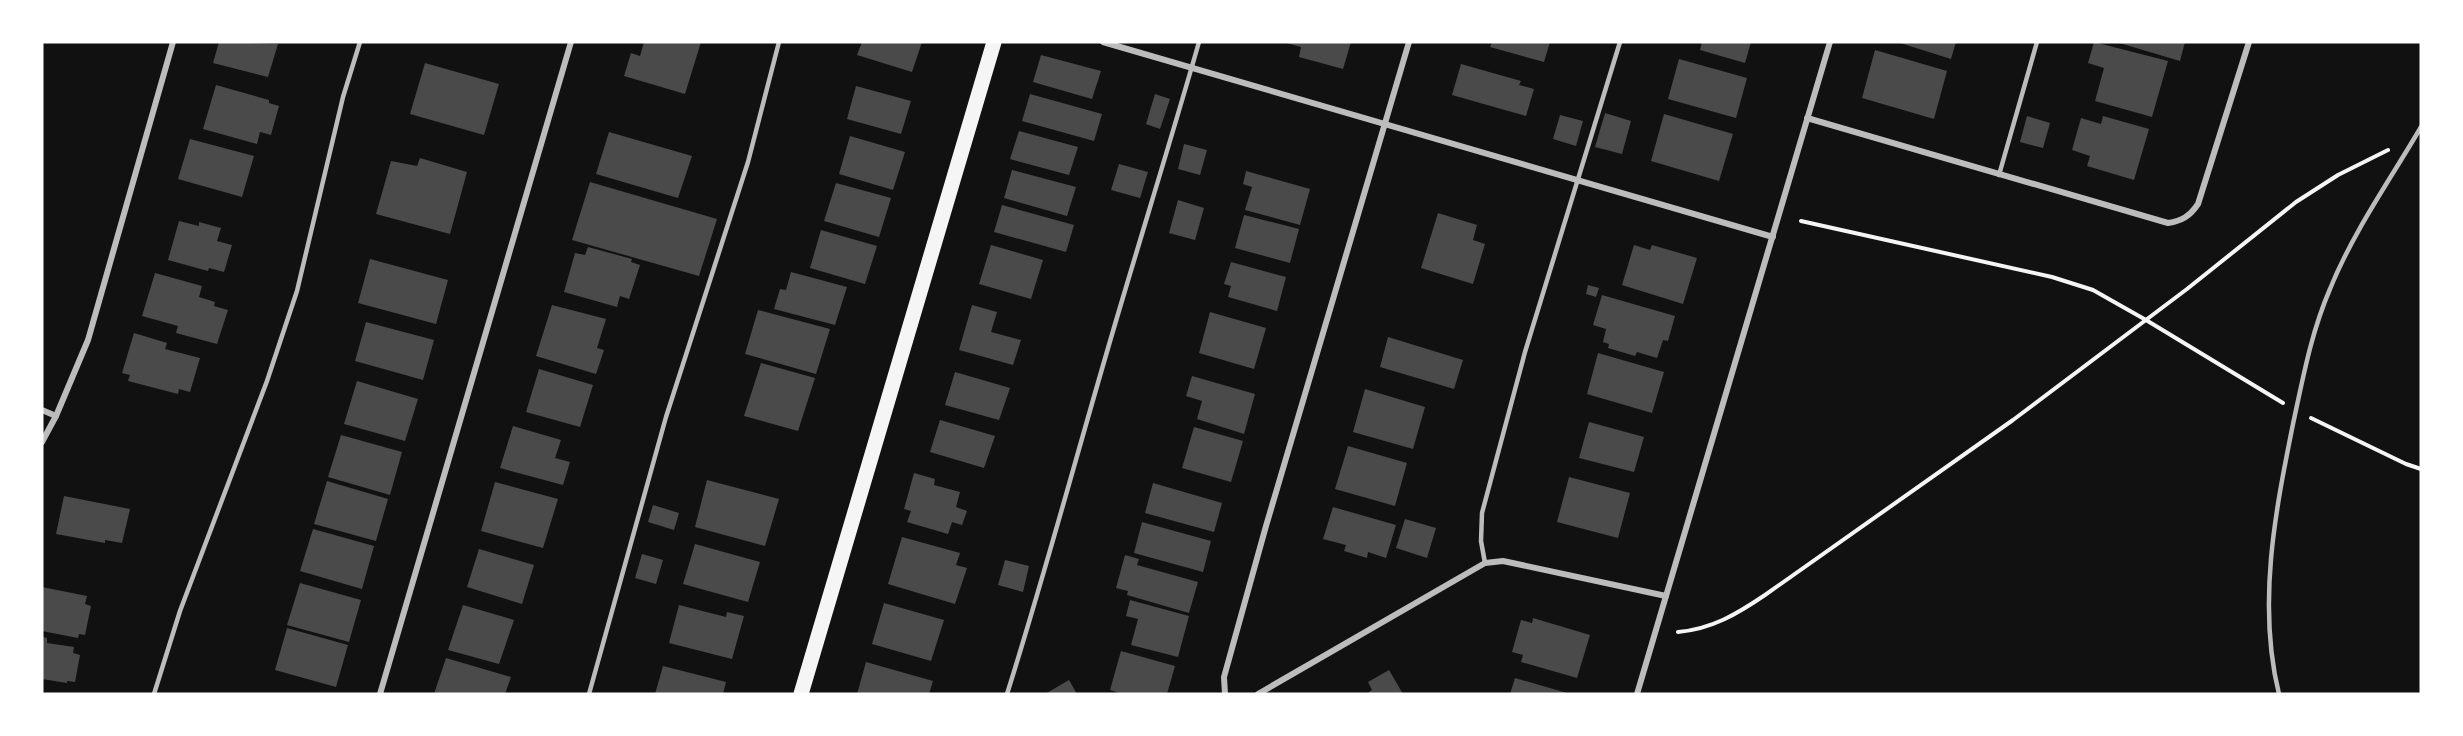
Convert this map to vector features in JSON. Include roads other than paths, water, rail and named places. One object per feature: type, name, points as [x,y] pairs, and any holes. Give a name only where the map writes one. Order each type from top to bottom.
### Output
[{"type":"main road","points":[[801,694],[994,42]]},
{"type":"street","points":[[42,442],[56,416],[87,340],[173,42]]},
{"type":"street","points":[[380,694],[571,42]]},
{"type":"street","points":[[1103,42],[1773,237]]},
{"type":"street","points":[[1225,694],[1224,676],[1266,526],[1409,42]]},
{"type":"street","points":[[1637,694],[1830,42]]},
{"type":"street","points":[[1807,118],[2168,223],[2180,222],[2192,214],[2198,204],[2249,42]]},
{"type":"street","points":[[42,410],[56,416]]},
{"type":"street","points":[[1258,694],[1485,563],[1503,561],[1666,596]]},
{"type":"lane","points":[[154,694],[180,611],[256,413],[297,291],[343,97],[360,42]]},
{"type":"lane","points":[[589,694],[666,417],[748,162],[779,42]]},
{"type":"lane","points":[[1007,694],[1042,584],[1124,293],[1199,42]]},
{"type":"lane","points":[[1485,563],[1481,541],[1482,513],[1525,352],[1620,42]]},
{"type":"lane","points":[[1999,175],[2037,42]]},
{"type":"lane","points":[[2279,694],[2274,672],[2269,622],[2270,566],[2277,500],[2311,340],[2330,288],[2355,238],[2421,127]]}]
